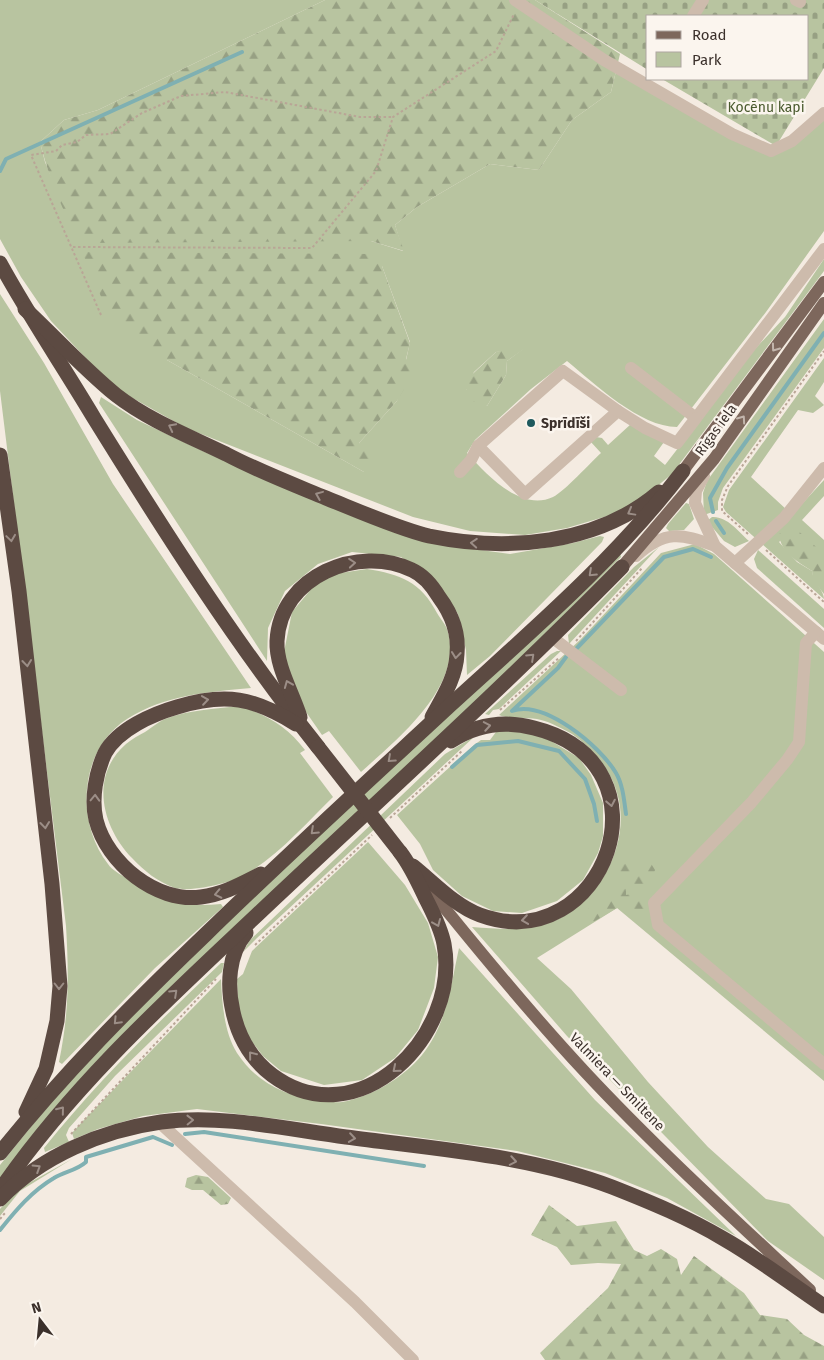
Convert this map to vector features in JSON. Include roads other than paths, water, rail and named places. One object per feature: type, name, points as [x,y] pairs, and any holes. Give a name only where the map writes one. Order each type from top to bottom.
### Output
[{"type":"highway","points":[[0,263],[25,309],[160,524],[241,646],[404,857],[436,921],[444,945],[445,972],[438,1005],[417,1047],[389,1075],[360,1090],[327,1094],[293,1087],[272,1074],[253,1057],[239,1034],[230,995],[231,967],[241,939],[314,860]]},
{"type":"highway","points":[[25,309],[116,395],[144,413],[255,469],[427,535],[470,543],[507,544],[558,539],[605,525],[634,510],[683,471]]},
{"type":"highway","points":[[0,455],[19,591],[52,884],[60,986],[57,1021],[46,1069],[23,1117],[0,1152]]},
{"type":"highway","points":[[0,1152],[74,1066],[138,999],[278,865],[615,551],[657,505],[683,471]]},
{"type":"highway","points":[[304,730],[277,658],[277,639],[280,621],[291,598],[305,584],[323,571],[344,564],[370,562],[394,563],[414,571],[437,593],[452,619],[457,643],[454,673],[427,726]]},
{"type":"highway","points":[[0,1191],[60,1112],[143,1022],[553,638],[622,568]]},
{"type":"highway","points":[[278,865],[226,892],[200,898],[177,896],[158,889],[126,870],[114,856],[96,821],[94,802],[96,777],[106,752],[129,728],[157,713],[193,702],[237,698],[251,701],[272,709],[304,730]]},
{"type":"highway","points":[[389,790],[452,740],[468,731],[485,725],[503,724],[548,731],[572,743],[595,766],[610,794],[613,828],[610,845],[601,868],[593,880],[573,901],[545,916],[512,922],[478,914],[463,906],[404,857]]},
{"type":"highway","points":[[0,1199],[20,1179],[56,1157],[94,1139],[160,1122],[185,1120],[236,1122],[471,1154],[564,1172],[609,1186],[658,1205],[705,1228],[824,1305]]},
{"type":"main road","name":"Rīgas iela","points":[[683,471],[824,282]]},
{"type":"main road","name":"Rīgas iela","points":[[622,568],[714,459],[824,303]]},
{"type":"main road","name":"Valmiera — Smiltene","points":[[404,857],[510,990],[586,1073],[667,1155],[824,1305]]},
{"type":"street","points":[[694,15],[703,0]]},
{"type":"street","points":[[519,1],[604,60],[732,134],[771,151],[792,141],[824,113]]},
{"type":"street","points":[[460,472],[471,460],[478,446],[563,371],[618,411],[645,428],[676,443],[824,249]]},
{"type":"street","points":[[631,368],[696,418]]},
{"type":"street","points":[[478,446],[525,494],[618,411]]},
{"type":"street","points":[[714,459],[696,491],[695,503],[715,546]]},
{"type":"street","points":[[736,563],[784,518],[824,468]]},
{"type":"street","points":[[622,568],[646,547],[661,538],[677,534],[715,546],[820,635],[806,643],[799,742],[787,760],[751,803],[654,903],[658,925],[824,1064]]},
{"type":"street","points":[[553,638],[620,690]]},
{"type":"street","points":[[160,1122],[355,1302],[413,1360]]},
{"type":"waterway","points":[[0,171],[6,159],[242,52]]},
{"type":"waterway","points":[[713,512],[710,498],[727,468],[824,333]]},
{"type":"waterway","points":[[716,521],[724,533]]},
{"type":"waterway","points":[[577,648],[664,557],[693,549],[711,557]]},
{"type":"waterway","points":[[566,657],[558,668],[512,711],[525,709],[555,718],[570,727],[598,750],[616,773],[622,788],[626,814]]},
{"type":"waterway","points":[[452,767],[477,745],[518,741],[559,751],[585,779],[594,804],[597,821]]},
{"type":"waterway","points":[[185,1134],[204,1132],[424,1166]]},
{"type":"waterway","points":[[0,1230],[31,1195],[46,1183],[82,1165],[86,1162],[86,1157],[153,1137],[172,1145]]},
{"type":"place","name":"Sprīdīši","points":[[531,423]]},
{"type":"park label","name":"Kocēnu kapi","points":[[766,107]]}]
